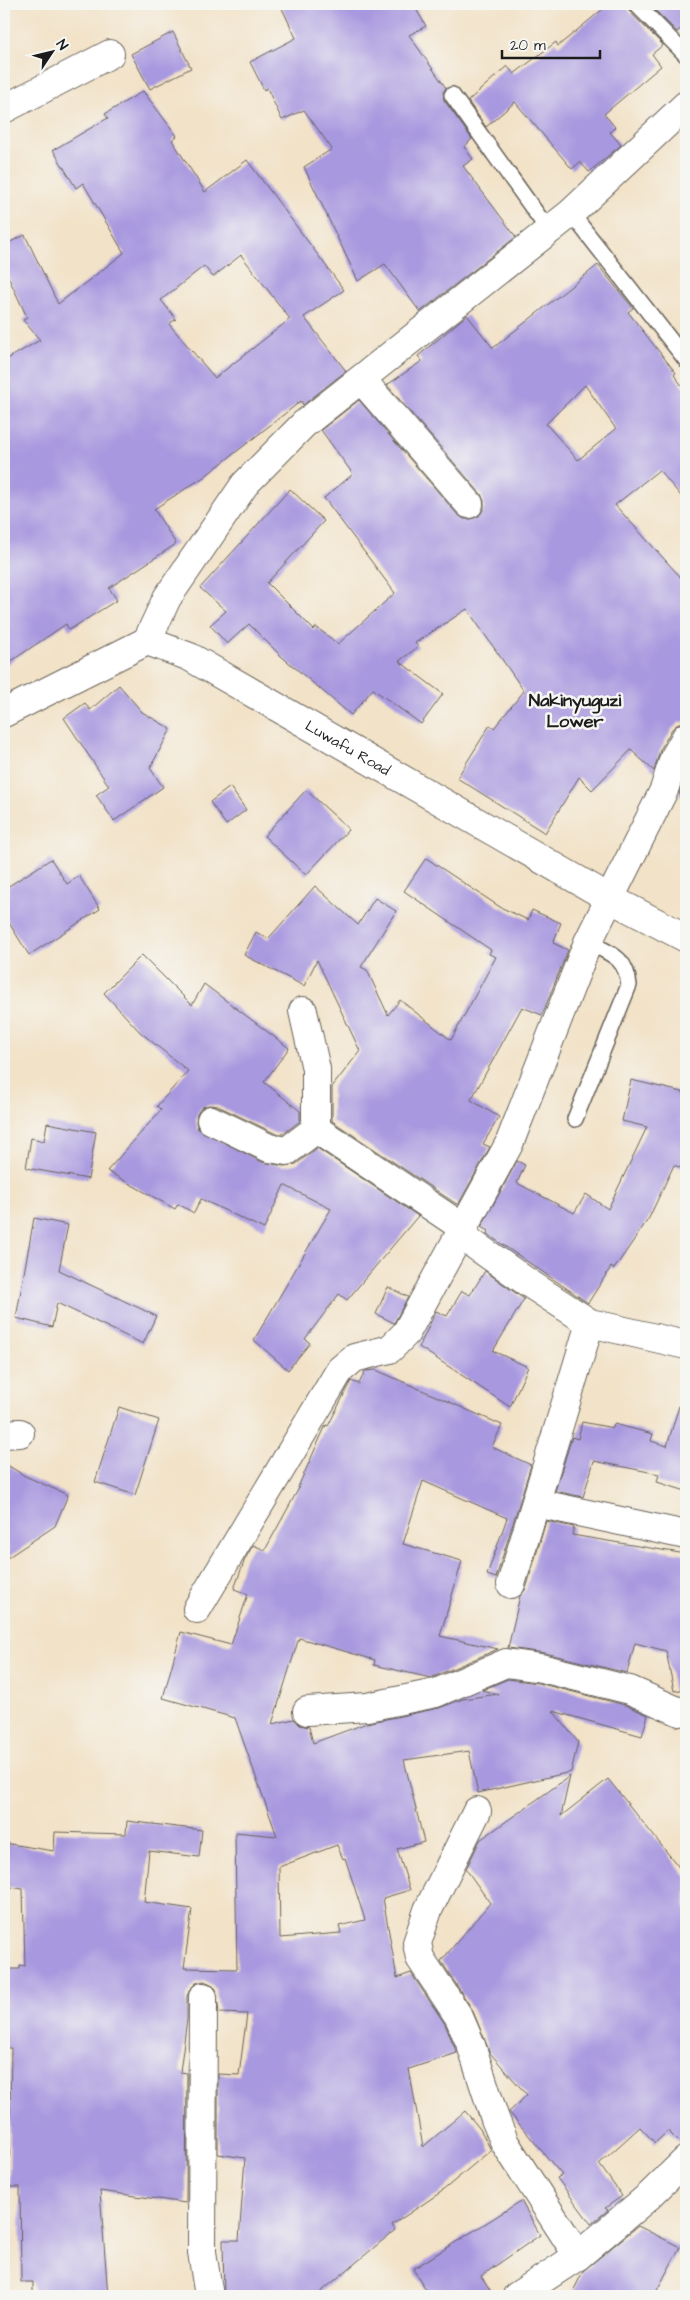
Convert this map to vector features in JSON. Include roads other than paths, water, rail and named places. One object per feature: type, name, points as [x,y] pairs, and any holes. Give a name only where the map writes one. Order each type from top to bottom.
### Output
[{"type":"street","points":[[4,109],[110,54]]},
{"type":"street","points":[[4,713],[148,641],[167,598],[244,484],[304,424],[571,213],[686,104]]},
{"type":"street","points":[[361,379],[469,504]]},
{"type":"street","name":"Luwafu Road","points":[[148,641],[190,657],[609,898],[686,938]]},
{"type":"street","points":[[198,1609],[340,1370],[354,1358],[390,1349],[406,1333],[509,1144],[588,942],[664,790],[674,758],[686,737]]},
{"type":"street","points":[[303,1011],[316,1069],[316,1129]]},
{"type":"street","points":[[210,1120],[268,1148],[287,1151],[316,1129]]},
{"type":"street","points":[[316,1129],[461,1231],[527,1282],[590,1323],[686,1345]]},
{"type":"street","points":[[511,1584],[590,1323]]},
{"type":"street","points":[[536,1503],[686,1535]]},
{"type":"street","points":[[307,1711],[367,1707],[436,1693],[506,1663],[541,1668],[630,1690],[680,1712],[686,1711]]},
{"type":"street","points":[[477,1811],[428,1910],[417,1943],[420,1958],[459,2017],[505,2143],[578,2256]]},
{"type":"street","points":[[203,1997],[202,2252],[209,2296]]},
{"type":"street","points":[[517,2296],[578,2256],[649,2196],[686,2160]]},
{"type":"lane","points":[[636,4],[686,55]]},
{"type":"lane","points":[[452,95],[549,230]]},
{"type":"lane","points":[[571,213],[686,360]]},
{"type":"lane","points":[[575,1119],[629,985],[628,971],[621,960],[588,942]]},
{"type":"district","name":"Nakinyuguzi Lower","points":[[575,710]]}]
